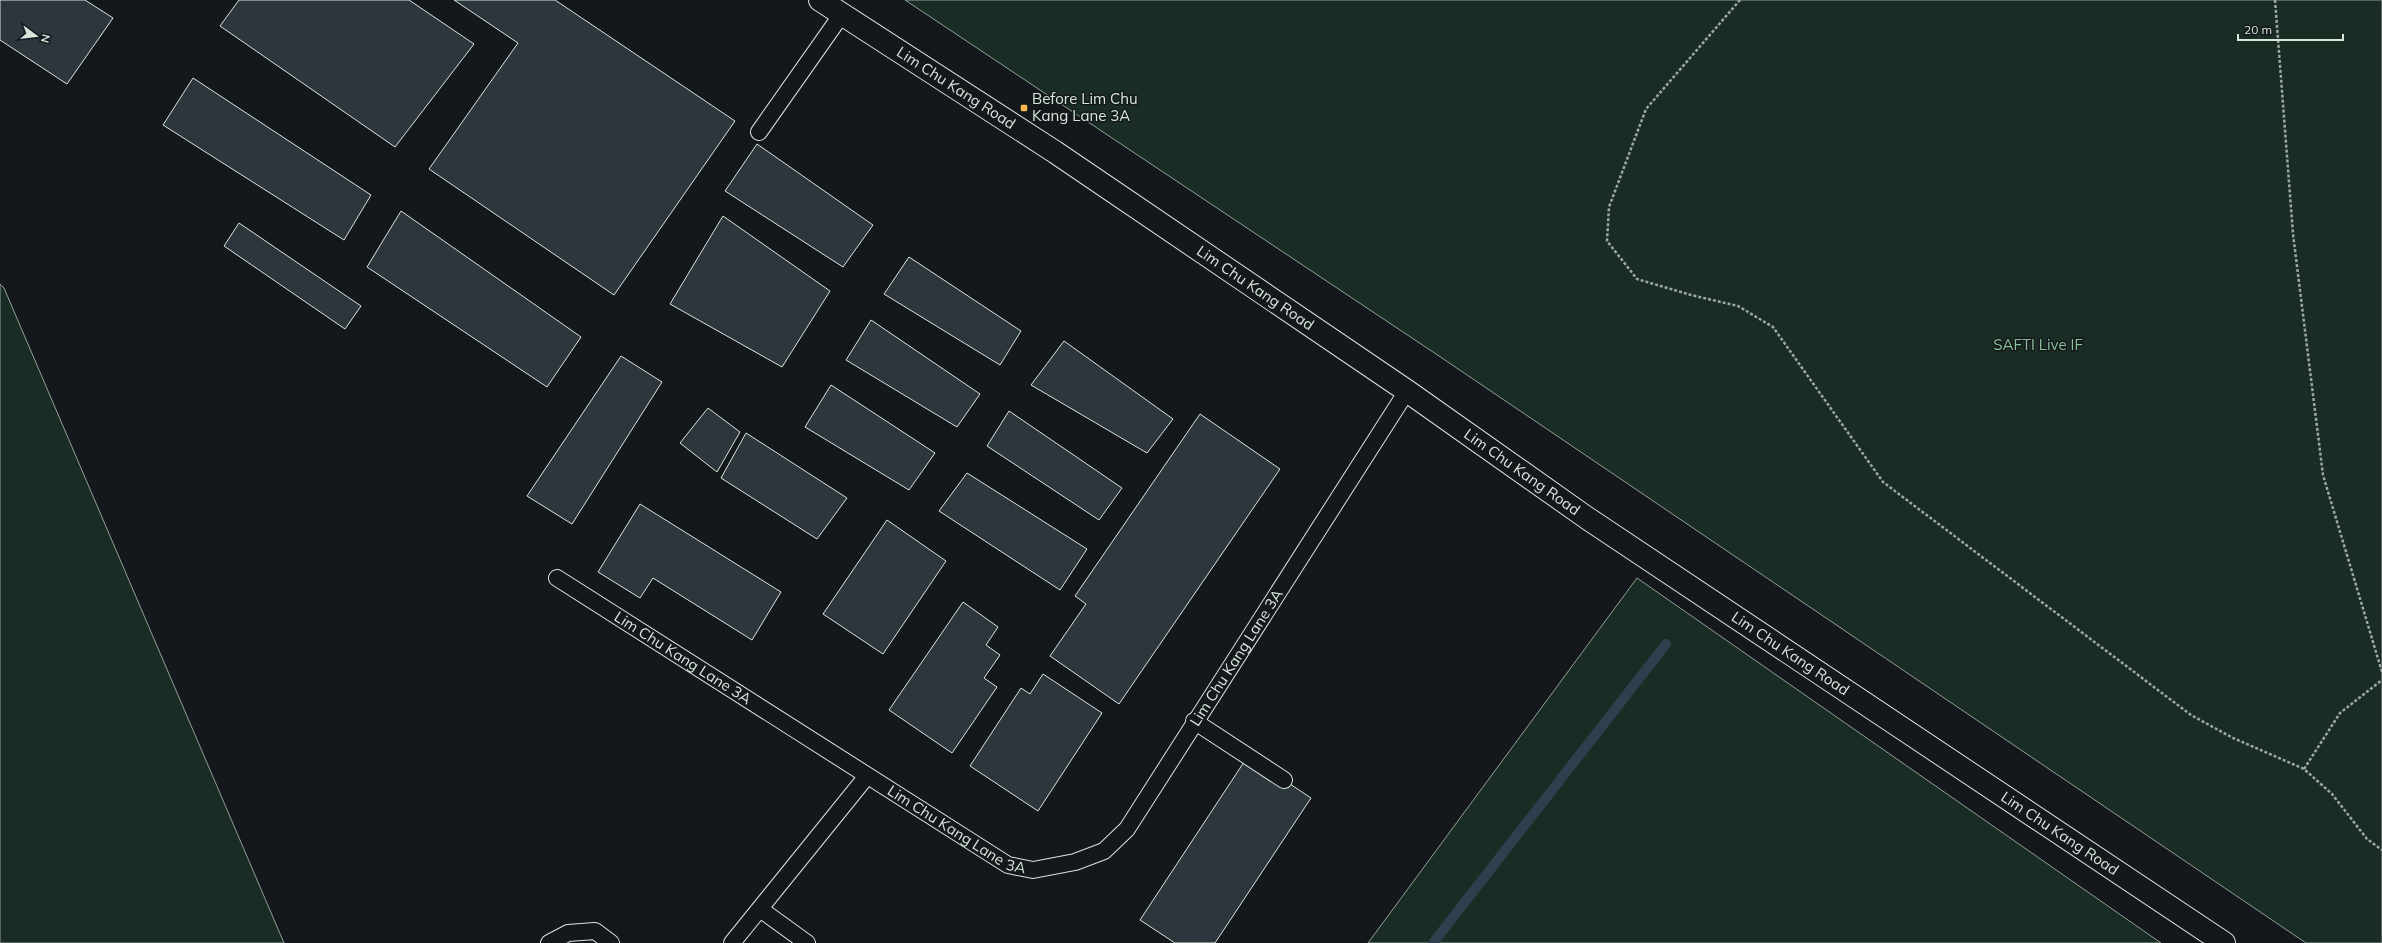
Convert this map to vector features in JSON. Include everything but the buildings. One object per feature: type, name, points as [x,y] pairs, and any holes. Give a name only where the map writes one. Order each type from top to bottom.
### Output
[{"type":"main road","name":"Lim Chu Kang Road","points":[[820,0],[1055,152],[1408,391],[1594,522],[2224,943]]},
{"type":"lane","points":[[759,132],[842,14]]},
{"type":"lane","name":"Lim Chu Kang Lane 3A","points":[[557,578],[1008,865],[1033,870],[1075,862],[1104,851],[1127,829],[1194,721],[1408,391]]},
{"type":"lane","points":[[1194,721],[1284,780]]},
{"type":"lane","points":[[732,943],[867,776]]},
{"type":"lane","points":[[760,909],[807,943]]},
{"type":"lane","points":[[549,943],[568,933],[595,931],[611,943]]},
{"type":"path","points":[[1740,0],[1646,109],[1609,207],[1608,241],[1637,279],[1691,296],[1738,306],[1773,327],[1883,482],[2191,715],[2233,738],[2304,769],[2332,794],[2367,838],[2382,850]]},
{"type":"path","points":[[2275,0],[2293,234],[2323,475],[2382,672]]},
{"type":"path","points":[[2304,769],[2340,713],[2382,680]]},
{"type":"green space","name":"SAFTI Live IF","points":[[905,0],[2382,0],[2382,943],[2306,943],[1442,358]]},
{"type":"green space","points":[[0,284],[4,288],[284,943],[0,943]]},
{"type":"green space","points":[[1637,578],[2161,943],[1368,943]]},
{"type":"waterway","points":[[1433,943],[1666,644]]},
{"type":"place","name":"Before Lim Chu Kang Lane 3A","points":[[1024,108]]}]
